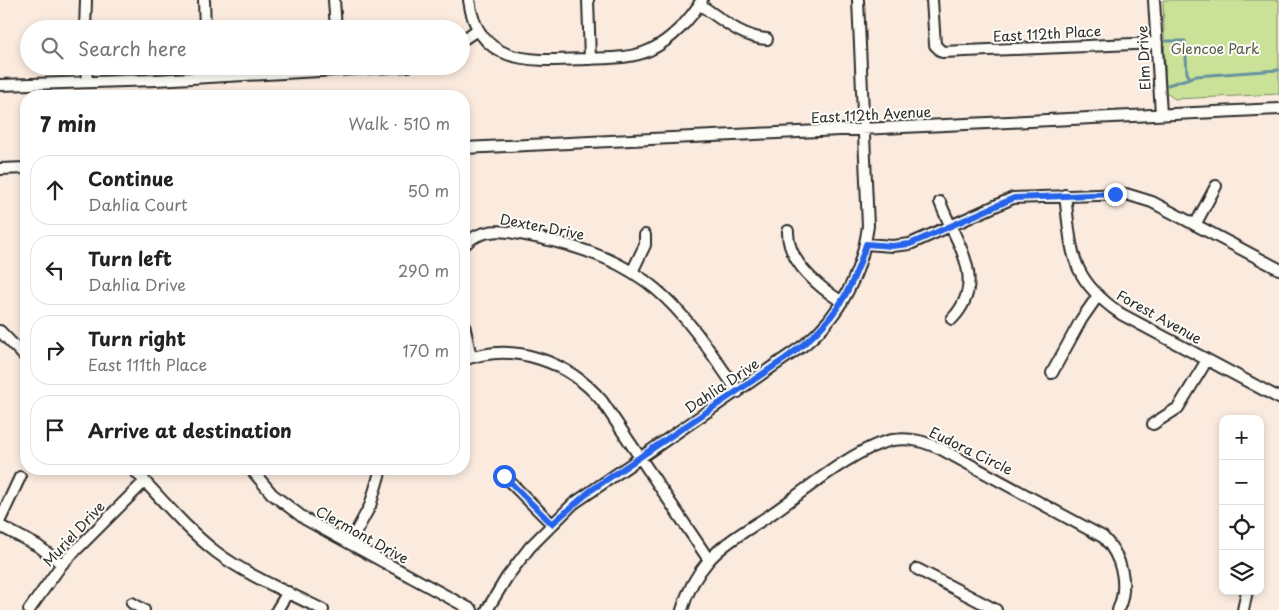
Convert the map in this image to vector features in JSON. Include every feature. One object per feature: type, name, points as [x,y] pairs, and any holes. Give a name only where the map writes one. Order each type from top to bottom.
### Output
[{"type":"street","points":[[85,20],[86,0]]},
{"type":"street","points":[[204,0],[205,20]]},
{"type":"street","points":[[334,0],[335,20]]},
{"type":"street","points":[[469,0],[476,30],[503,52],[513,57],[539,61],[635,55],[651,50],[671,37],[700,2],[744,34],[754,39],[767,39]]},
{"type":"street","points":[[588,0],[590,59]]},
{"type":"street","name":"Dahlia Drive","points":[[487,610],[517,563],[552,524],[590,491],[738,392],[816,336],[842,302],[866,244],[869,209],[858,0]]},
{"type":"street","name":"East 112th Place","points":[[932,0],[934,40],[938,50],[950,52],[1157,43]]},
{"type":"street","name":"Elm Drive","points":[[1154,0],[1161,114]]},
{"type":"street","points":[[470,34],[476,30]]},
{"type":"street","points":[[87,75],[87,82]]},
{"type":"street","points":[[0,85],[87,82],[163,75]]},
{"type":"street","name":"East 112th Avenue","points":[[470,148],[1279,109]]},
{"type":"street","points":[[0,170],[20,168]]},
{"type":"street","points":[[1195,225],[1216,186]]},
{"type":"street","points":[[866,244],[892,246],[910,244],[949,225],[1014,198],[1065,195],[1133,195],[1279,269]]},
{"type":"street","name":"Forest Avenue","points":[[1065,195],[1072,256],[1081,276],[1097,297],[1121,314],[1279,398]]},
{"type":"street","points":[[940,202],[962,250],[970,278],[966,299],[952,319]]},
{"type":"street","name":"Dexter Drive","points":[[470,241],[486,231],[516,233],[585,249],[632,272],[662,293],[691,324],[738,392]]},
{"type":"street","points":[[788,231],[789,242],[794,253],[812,279],[842,302]]},
{"type":"street","points":[[632,272],[646,245],[645,234]]},
{"type":"street","points":[[1052,373],[1097,297]]},
{"type":"street","points":[[0,331],[20,352]]},
{"type":"street","points":[[470,358],[496,354],[526,355],[568,371],[585,383],[602,401],[709,560]]},
{"type":"street","points":[[1153,424],[1178,408],[1207,360]]},
{"type":"street","name":"Eudora Circle","points":[[682,610],[694,583],[709,560],[730,542],[843,464],[876,445],[892,440],[914,440],[941,449],[1104,537],[1116,552],[1122,571],[1122,609]]},
{"type":"street","points":[[138,475],[182,522],[216,552],[242,568],[323,610]]},
{"type":"street","name":"Clermont Drive","points":[[256,475],[281,502],[305,519],[472,610]]},
{"type":"street","points":[[350,543],[370,506],[379,475]]},
{"type":"street","points":[[504,476],[552,524]]},
{"type":"street","points":[[0,520],[20,477]]},
{"type":"street","name":"Muriel Drive","points":[[29,610],[62,564],[144,481]]},
{"type":"street","points":[[0,526],[38,546],[62,564]]},
{"type":"street","points":[[918,569],[996,610]]},
{"type":"street","points":[[277,610],[288,592]]},
{"type":"street","points":[[1243,610],[1246,595]]},
{"type":"street","points":[[132,603],[144,610]]},
{"type":"green space","name":"Glencoe Park","points":[[1163,0],[1279,0],[1279,94],[1175,99],[1166,93]]},
{"type":"waterway","points":[[1166,41],[1185,41],[1187,73],[1190,78]]},
{"type":"waterway","points":[[1168,85],[1196,76],[1279,70]]},
{"type":"route","points":[[504,476],[552,524],[590,491],[641,458],[816,336],[837,311],[848,293],[866,244],[892,246],[910,244],[1002,201],[1014,198],[1026,196],[1115,194]]}]
